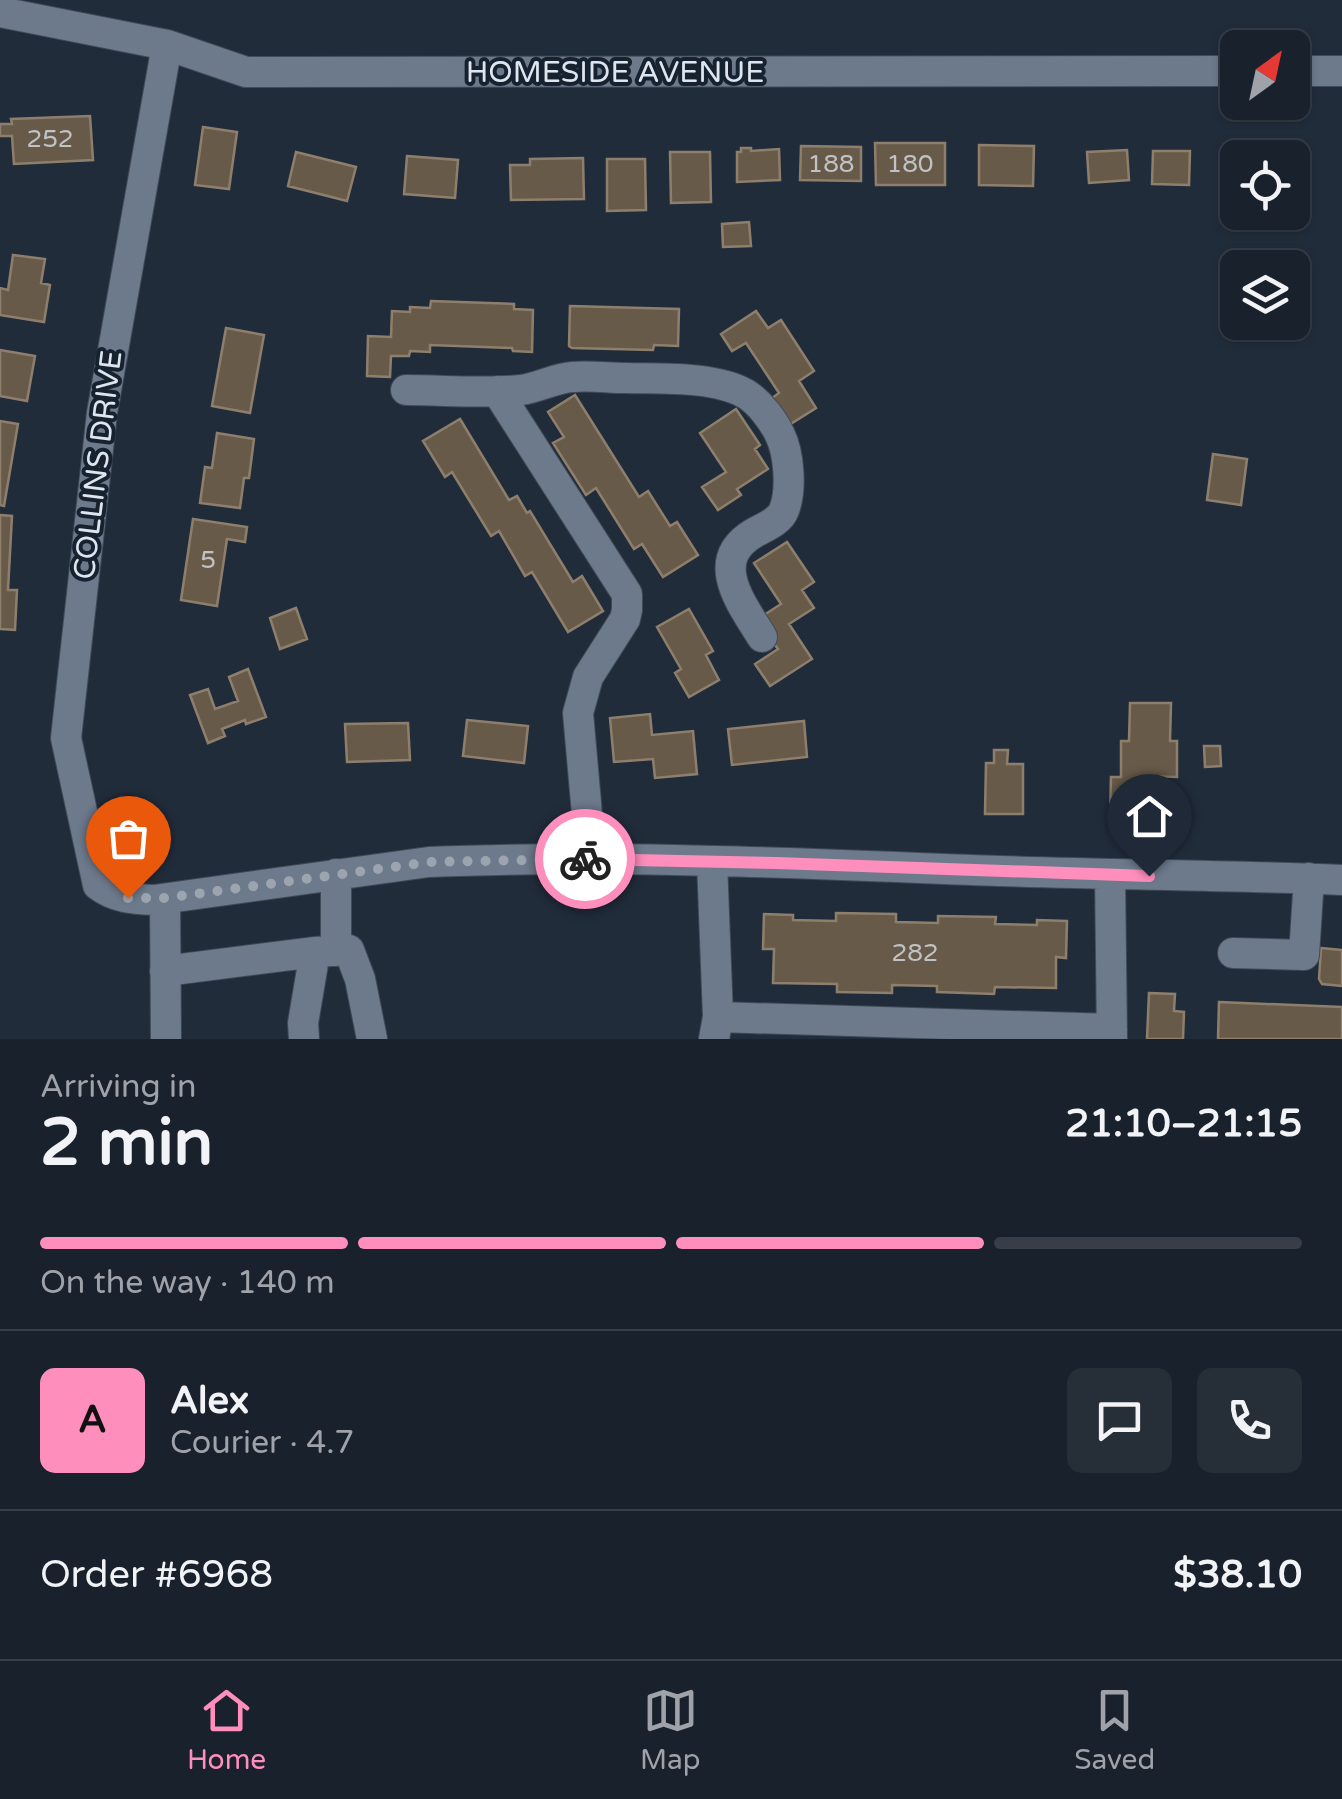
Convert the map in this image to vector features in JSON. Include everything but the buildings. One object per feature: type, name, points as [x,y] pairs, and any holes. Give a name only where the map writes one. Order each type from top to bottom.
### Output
[{"type":"street","name":"HOMESIDE AVENUE","points":[[0,12],[166,46],[246,72],[1220,72]]},
{"type":"street","name":"COLLINS DRIVE","points":[[166,46],[102,413],[66,738],[98,885],[109,894],[128,898],[166,898]]},
{"type":"street","points":[[1310,72],[1342,71]]},
{"type":"street","points":[[406,390],[524,390],[569,376],[689,380],[740,391],[755,401],[776,427],[788,466],[782,514],[741,542],[731,561],[736,594],[762,637]]},
{"type":"street","points":[[496,390],[627,594],[625,619],[588,677],[578,713],[591,859]]},
{"type":"street","points":[[166,1039],[166,898],[336,874],[430,862],[591,859],[1342,880]]},
{"type":"street","points":[[712,862],[716,1028],[1112,1034],[1110,875]]},
{"type":"street","points":[[304,1039],[303,1023],[325,951],[336,874]]},
{"type":"street","points":[[1234,953],[1304,955],[1309,878]]},
{"type":"street","points":[[165,971],[349,950],[356,965],[372,1039]]},
{"type":"way so far","points":[[128,898],[154,900],[430,862],[585,859]]},
{"type":"route","points":[[585,859],[1149,876]]}]
